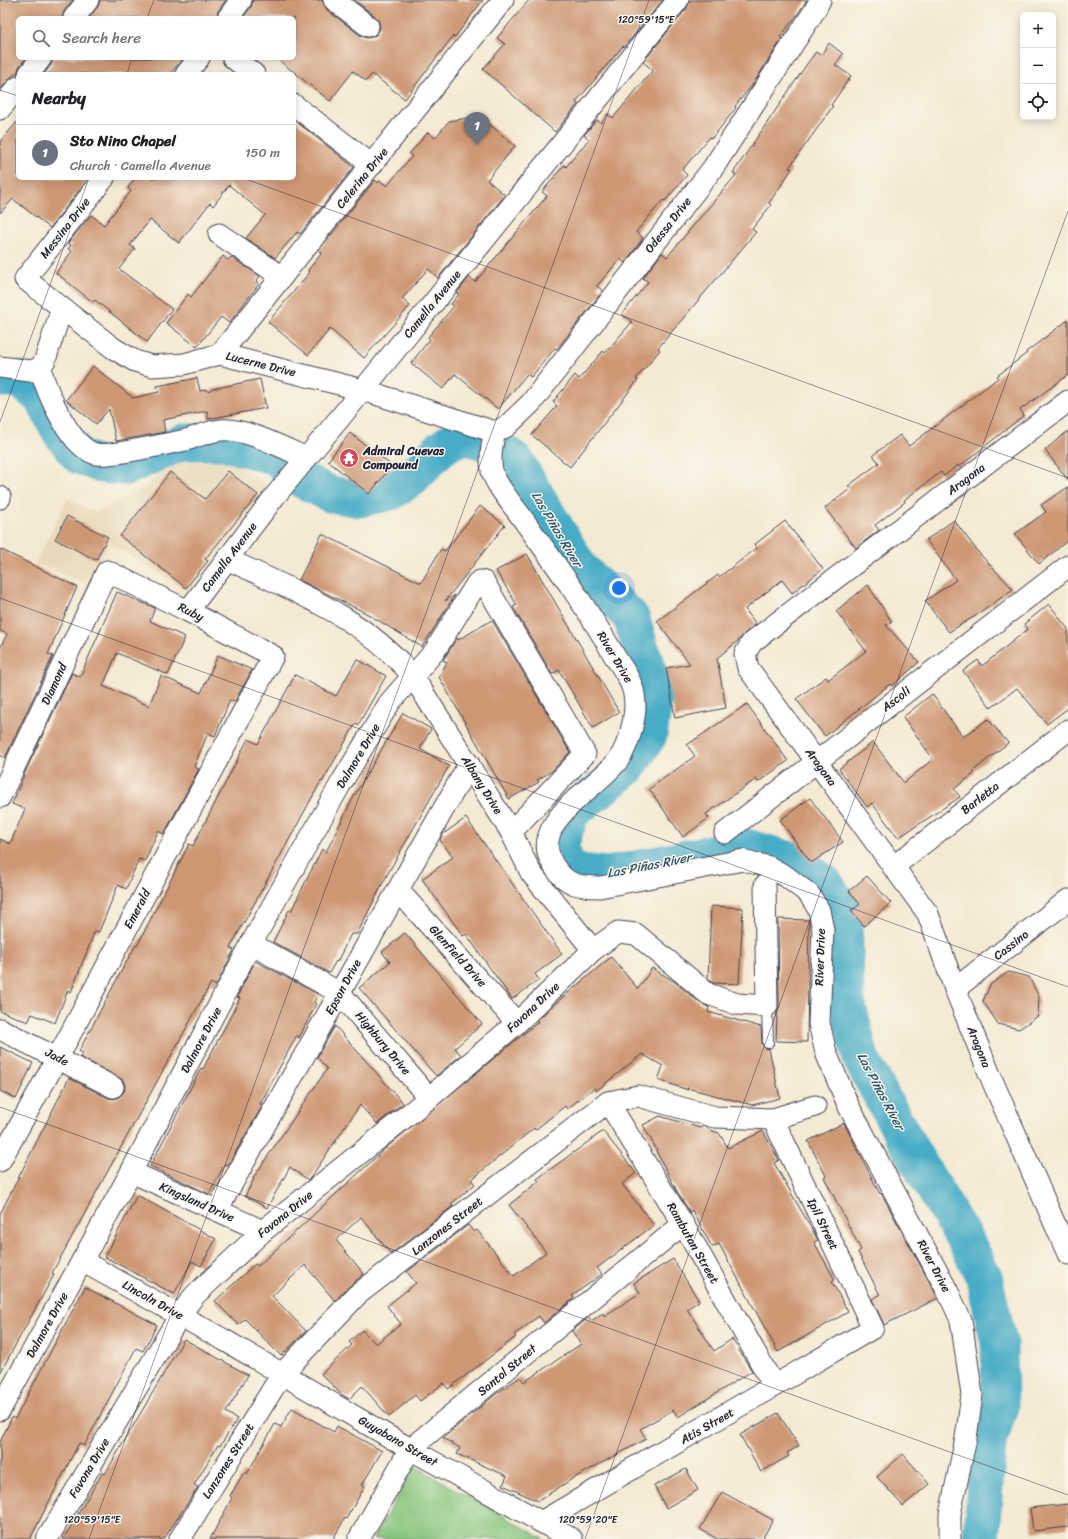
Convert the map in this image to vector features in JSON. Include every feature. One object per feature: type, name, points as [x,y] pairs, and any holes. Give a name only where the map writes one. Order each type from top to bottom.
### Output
[{"type":"street","points":[[76,16],[88,0]]},
{"type":"street","points":[[229,16],[241,0]]},
{"type":"street","points":[[334,0],[368,26]]},
{"type":"street","name":"Celerina Drive","points":[[220,354],[503,0]]},
{"type":"street","name":"Camella Avenue","points":[[188,611],[275,496],[363,390],[678,0]]},
{"type":"street","name":"Odessa Drive","points":[[494,437],[508,426],[531,403],[713,168],[816,10],[820,0]]},
{"type":"street","points":[[30,72],[40,60]]},
{"type":"street","points":[[188,72],[197,60]]},
{"type":"street","points":[[236,60],[251,72]]},
{"type":"street","points":[[0,109],[16,89]]},
{"type":"street","points":[[296,107],[372,165]]},
{"type":"street","name":"Messina Drive","points":[[25,279],[102,180]]},
{"type":"street","points":[[219,234],[282,277]]},
{"type":"street","name":"Lucerne Drive","points":[[25,279],[113,348],[135,361],[152,366],[184,364],[220,354],[363,390],[494,437]]},
{"type":"street","points":[[0,367],[30,371],[40,368],[45,360],[62,308]]},
{"type":"street","points":[[40,368],[47,392],[73,435],[83,448],[97,454],[120,452],[185,440],[222,429],[251,434],[304,462]]},
{"type":"street","name":"Aragona","points":[[1068,401],[752,642],[746,654],[748,668],[928,914],[955,989],[992,1080],[1068,1254]]},
{"type":"street","name":"River Drive","points":[[494,437],[492,472],[503,491],[547,552],[606,640],[632,687],[635,707],[631,729],[625,748],[618,760],[569,805],[553,825],[548,846],[551,862],[561,877],[580,887],[600,887],[743,860],[769,867],[788,877],[809,894],[819,910],[823,930],[819,1023],[826,1053],[849,1107],[948,1292],[961,1320],[972,1396],[966,1438],[950,1514],[950,1539]]},
{"type":"street","name":"Albany Drive","points":[[227,559],[334,611],[361,628],[396,657],[412,676],[469,764],[511,832],[531,873],[593,950]]},
{"type":"street","name":"Ascoli","points":[[725,833],[1068,566]]},
{"type":"street","name":"Ruby","points":[[107,571],[188,611],[273,656]]},
{"type":"street","name":"Diamond","points":[[0,797],[107,571]]},
{"type":"street","name":"Dalmore Drive","points":[[0,1410],[132,1172],[251,944],[344,779],[390,702],[434,652],[477,583],[480,581],[484,582],[585,754],[511,832]]},
{"type":"street","name":"Emerald","points":[[0,1161],[58,1057],[273,656]]},
{"type":"street","name":"Barletta","points":[[893,866],[1068,730]]},
{"type":"street","name":"Epson Drive","points":[[217,1210],[469,764]]},
{"type":"street","points":[[765,885],[767,1006]]},
{"type":"street","name":"Glenfield Drive","points":[[398,890],[517,1023]]},
{"type":"street","name":"Cassino","points":[[955,989],[1068,900]]},
{"type":"street","name":"Favona Drive","points":[[47,1539],[180,1315],[194,1296],[263,1231],[429,1098],[517,1023],[593,950],[618,932],[636,934],[708,994],[738,1004],[767,1006]]},
{"type":"street","name":"Highbury Drive","points":[[251,944],[340,993],[429,1098]]},
{"type":"street","name":"Jade","points":[[0,1029],[58,1057],[113,1087]]},
{"type":"street","name":"Lanzones Street","points":[[180,1539],[282,1374],[357,1295],[608,1102],[638,1096],[715,1117],[773,1120],[815,1106]]},
{"type":"street","name":"Rambutan Street","points":[[608,1102],[683,1224],[774,1386]]},
{"type":"street","name":"Ipil Street","points":[[773,1120],[873,1328]]},
{"type":"street","name":"Kingsland Drive","points":[[132,1172],[263,1231]]},
{"type":"street","name":"Santol Street","points":[[359,1539],[410,1449],[683,1224]]},
{"type":"street","name":"Lincoln Drive","points":[[82,1261],[225,1341]]},
{"type":"street","name":"Atis Street","points":[[541,1522],[873,1328]]},
{"type":"street","name":"Guyabano Street","points":[[225,1341],[410,1449],[572,1539]]},
{"type":"lane","points":[[767,1006],[768,1043]]},
{"type":"shaded area","points":[[230,460],[270,488],[187,591],[110,543],[86,583],[35,564],[68,498],[95,512],[139,491],[174,463]]},
{"type":"green space","points":[[415,1466],[544,1539],[373,1539]]},
{"type":"building","points":[[0,0],[73,0],[64,11],[63,16],[16,16],[16,60],[24,60],[16,74],[14,74],[0,90]]},
{"type":"building","points":[[100,0],[226,0],[218,11],[217,16],[91,16],[98,7]]},
{"type":"building","points":[[253,0],[322,0],[327,10],[361,36],[367,38],[377,34],[380,28],[379,22],[375,16],[354,0],[483,0],[455,37],[453,36],[405,99],[372,74],[366,81],[353,71],[330,101],[296,74],[296,72],[294,72],[279,60],[296,60],[296,16],[244,16],[251,7]]},
{"type":"building","points":[[529,0],[663,0],[576,102],[578,104],[555,132],[483,69],[505,44],[497,38]]},
{"type":"building","points":[[690,0],[807,0],[780,37],[782,39],[753,84],[735,106],[736,108],[712,138],[710,137],[682,170],[687,175],[665,201],[663,200],[636,232],[643,238],[625,263],[620,259],[597,286],[603,291],[557,349],[555,348],[531,377],[527,374],[498,409],[455,374],[443,389],[411,363],[430,339],[428,337],[454,306],[451,304],[469,277],[475,282],[547,196],[542,192],[564,165],[566,167],[589,139],[584,135],[597,120],[601,123],[608,114],[613,118],[653,70],[643,62],[687,8]]},
{"type":"building","points":[[829,43],[843,54],[835,65],[851,76],[831,105],[833,106],[789,168],[792,169],[769,203],[771,205],[752,229],[756,232],[658,348],[660,350],[636,379],[638,380],[570,467],[532,435],[557,406],[553,402],[575,375],[579,379],[603,351],[605,353],[632,322],[622,314],[648,282],[643,278],[662,253],[667,257],[736,175],[733,173],[809,61],[816,52],[821,55]]},
{"type":"building","points":[[52,60],[181,60],[172,72],[46,72],[51,65]]},
{"type":"building","points":[[480,116],[515,146],[487,180],[505,195],[438,278],[428,269],[402,299],[410,306],[364,358],[330,329],[308,355],[268,322],[310,272],[308,270],[322,253],[319,250],[375,180],[378,183],[380,181],[387,186],[412,156],[409,154],[428,132],[435,138],[449,121]]},
{"type":"building","points":[[296,122],[354,167],[300,234],[297,232],[275,258],[246,238],[265,215],[229,185],[213,206],[210,203],[179,243],[150,220],[130,245],[135,249],[119,269],[172,309],[147,342],[95,300],[93,302],[56,273],[72,251],[68,249],[71,245],[68,243],[91,215],[104,225],[131,191],[128,188],[134,180],[296,180]]},
{"type":"building","points":[[16,123],[16,180],[87,180],[50,228],[13,199],[0,213],[0,142]]},
{"type":"building","points":[[223,256],[228,260],[231,257],[260,276],[256,281],[259,284],[229,323],[221,317],[197,347],[166,323],[188,294],[191,297]]},
{"type":"building","points":[[1068,320],[1068,375],[1020,410],[1024,415],[959,467],[958,465],[944,476],[941,472],[904,500],[905,502],[875,525],[879,530],[856,548],[825,508],[850,489],[848,486],[879,463],[873,455],[900,435],[909,446],[998,378],[997,376]]},
{"type":"building","points":[[93,366],[133,398],[159,392],[157,386],[197,378],[200,391],[206,390],[209,392],[212,389],[260,379],[266,408],[208,419],[207,411],[163,420],[165,432],[116,441],[109,409],[96,424],[66,400]]},
{"type":"building","points":[[1068,431],[1068,480],[1045,450]]},
{"type":"building","points":[[350,433],[392,466],[369,494],[328,461]]},
{"type":"building","points":[[228,471],[258,495],[205,559],[208,561],[186,588],[120,536],[170,472],[205,499]]},
{"type":"building","points":[[1068,487],[1068,540],[1039,564],[1015,534],[1046,512],[1041,505]]},
{"type":"building","points":[[480,506],[505,525],[445,601],[455,595],[422,647],[366,613],[299,580],[322,534],[421,583],[441,549],[445,551]]},
{"type":"building","points":[[67,516],[108,537],[96,560],[55,539]]},
{"type":"building","points":[[954,520],[978,552],[1013,589],[980,613],[949,632],[925,601],[956,580],[926,540]]},
{"type":"building","points":[[785,521],[823,569],[792,593],[782,580],[745,609],[756,624],[717,658],[726,708],[675,718],[666,668],[690,664],[657,621],[757,548],[754,545]]},
{"type":"building","points":[[0,549],[77,587],[48,654],[53,656],[5,758],[0,755],[0,648],[7,634],[0,631]]},
{"type":"building","points":[[527,554],[619,712],[593,728],[559,670],[552,674],[513,607],[517,605],[496,571]]},
{"type":"building","points":[[868,585],[892,622],[886,625],[919,662],[892,686],[890,684],[825,736],[796,699],[826,677],[828,680],[866,651],[836,611]]},
{"type":"building","points":[[117,592],[155,608],[150,621],[185,637],[168,675],[117,653],[103,686],[149,706],[161,676],[201,693],[218,655],[252,670],[235,701],[230,700],[215,736],[208,733],[194,767],[199,769],[164,834],[158,831],[145,861],[139,859],[126,889],[118,885],[99,932],[95,931],[71,992],[68,990],[55,1023],[32,1014],[28,1022],[0,1011],[0,839],[10,844],[25,809],[12,804],[27,768],[72,673],[80,677]]},
{"type":"building","points":[[1049,604],[1068,629],[1068,708],[1047,724],[1017,688],[991,708],[963,671],[978,660],[982,666],[1028,629],[1024,624]]},
{"type":"building","points":[[492,620],[570,752],[552,771],[537,780],[539,782],[509,799],[439,677],[447,662],[443,660],[457,638],[458,640]]},
{"type":"building","points":[[357,659],[386,676],[358,725],[356,723],[322,782],[321,781],[230,948],[234,950],[216,986],[211,983],[52,1273],[54,1275],[0,1373],[0,1214],[69,1078],[108,1098],[114,1099],[119,1097],[124,1092],[125,1086],[123,1080],[80,1057],[83,1053],[79,1051],[124,966],[136,945],[137,946],[189,844],[193,846],[248,739],[258,744],[295,675],[336,696]]},
{"type":"building","points":[[932,694],[963,737],[988,719],[1008,743],[973,771],[975,773],[954,789],[960,797],[898,838],[872,803],[867,807],[839,769],[873,742],[904,783],[933,759],[903,717]]},
{"type":"building","points":[[747,704],[788,761],[758,782],[756,779],[706,814],[709,818],[683,837],[649,789],[695,756],[687,745]]},
{"type":"building","points":[[403,713],[431,729],[420,749],[449,766],[388,873],[357,934],[351,934],[337,962],[336,961],[329,973],[273,942],[289,910],[291,911],[322,849],[326,852],[353,798]]},
{"type":"building","points":[[810,798],[843,842],[811,863],[780,820]]},
{"type":"building","points":[[466,818],[562,954],[535,974],[539,980],[512,999],[466,934],[463,936],[422,879],[453,857],[440,840],[443,834]]},
{"type":"building","points":[[867,876],[891,903],[864,926],[851,911],[860,904],[849,891]]},
{"type":"building","points":[[711,906],[743,908],[739,984],[713,983],[708,978]]},
{"type":"building","points":[[778,919],[809,920],[807,1042],[776,1041],[777,1013],[779,1006]]},
{"type":"building","points":[[405,933],[482,1024],[455,1048],[461,1055],[436,1076],[359,988],[390,962],[382,952]]},
{"type":"building","points":[[611,957],[638,989],[652,968],[675,982],[700,1003],[709,1007],[708,1012],[761,1027],[762,1044],[765,1048],[769,1049],[780,1098],[752,1105],[687,1088],[688,1090],[658,1080],[663,1066],[642,1054],[596,1091],[594,1088],[567,1109],[565,1106],[535,1130],[534,1128],[471,1180],[475,1184],[451,1204],[453,1206],[391,1254],[361,1217],[336,1240],[364,1274],[348,1287],[335,1301],[305,1265],[272,1296],[306,1331],[281,1356],[245,1319],[238,1325],[215,1301],[255,1264],[258,1266],[388,1146],[538,1022],[537,1021],[550,1008]]},
{"type":"building","points":[[255,961],[318,994],[314,1002],[316,1004],[299,1038],[297,1035],[260,1104],[263,1105],[228,1165],[225,1164],[209,1194],[150,1166],[201,1068],[203,1069],[240,998],[237,997]]},
{"type":"building","points":[[1008,972],[1029,977],[1039,997],[1038,1016],[1019,1029],[998,1024],[983,1001],[990,985]]},
{"type":"building","points":[[335,1026],[403,1103],[377,1124],[360,1105],[311,1177],[308,1180],[290,1167],[267,1208],[245,1196],[254,1179],[253,1178],[327,1069],[317,1057]]},
{"type":"building","points":[[0,1047],[33,1063],[16,1099],[0,1091]]},
{"type":"building","points":[[660,1116],[700,1128],[703,1126],[719,1133],[728,1148],[763,1131],[779,1160],[774,1163],[818,1240],[814,1242],[835,1280],[832,1282],[848,1312],[778,1352],[719,1244],[712,1247],[692,1210],[690,1212],[679,1195],[643,1125]]},
{"type":"building","points":[[844,1123],[880,1194],[881,1193],[938,1298],[884,1325],[872,1299],[880,1295],[858,1252],[861,1250],[824,1177],[826,1176],[808,1141]]},
{"type":"building","points":[[603,1131],[636,1173],[622,1184],[654,1225],[597,1268],[602,1274],[572,1296],[574,1298],[544,1323],[539,1316],[514,1335],[516,1337],[448,1389],[444,1383],[420,1401],[415,1395],[389,1417],[362,1386],[349,1399],[342,1395],[321,1374],[352,1345],[349,1342],[362,1330],[376,1344],[401,1324],[387,1306],[416,1283],[407,1272],[468,1225],[474,1232],[477,1230],[514,1276],[546,1252],[509,1205],[539,1181],[537,1179]]},
{"type":"building","points":[[137,1195],[216,1239],[201,1266],[192,1261],[174,1294],[105,1257]]},
{"type":"building","points":[[673,1259],[699,1301],[687,1309],[714,1351],[732,1339],[752,1371],[678,1417],[673,1410],[640,1429],[646,1439],[572,1479],[538,1501],[503,1485],[507,1476],[457,1454],[460,1448],[443,1438],[496,1394],[520,1377],[524,1382],[581,1344],[572,1331],[589,1317],[591,1321],[603,1313],[604,1316],[640,1293],[634,1283]]},
{"type":"building","points":[[85,1287],[157,1325],[143,1351],[136,1348],[84,1446],[79,1443],[30,1539],[0,1539],[0,1442],[12,1417],[15,1419]]},
{"type":"building","points":[[184,1339],[248,1375],[226,1412],[237,1419],[220,1446],[218,1445],[194,1485],[198,1487],[164,1539],[63,1539],[103,1472],[105,1474]]},
{"type":"building","points":[[292,1408],[334,1432],[337,1426],[382,1451],[362,1485],[365,1486],[346,1519],[345,1518],[333,1539],[210,1539],[232,1498],[230,1496],[244,1472],[247,1474],[275,1424],[281,1427]]},
{"type":"building","points":[[778,1413],[799,1446],[787,1453],[789,1456],[761,1472],[740,1435]]},
{"type":"building","points":[[903,1454],[929,1484],[903,1506],[877,1477]]},
{"type":"building","points":[[686,1469],[698,1490],[666,1508],[654,1486]]},
{"type":"building","points":[[722,1492],[773,1520],[762,1539],[717,1539],[700,1529]]},
{"type":"building","points":[[1068,1504],[1068,1527],[1033,1531],[1030,1508]]},
{"type":"waterway","name":"Las Piñas River","points":[[0,379],[19,379],[43,399],[60,432],[79,456],[101,465],[126,467],[183,442],[223,442],[275,457],[302,480],[330,494],[360,499],[391,492],[412,478],[440,449],[453,440],[469,438],[491,444],[515,460],[580,568],[631,617],[655,693],[649,735],[628,767],[571,813],[560,846],[569,871],[607,875],[743,846],[794,861],[825,883],[843,911],[846,998],[861,1059],[911,1150],[969,1247],[984,1277],[999,1342],[1000,1407],[988,1443],[981,1539]]},
{"type":"place","name":"Sto Nino Chapel","points":[[477,145]]},
{"type":"place","name":"Admiral Cuevas Compound","points":[[349,458]]}]
